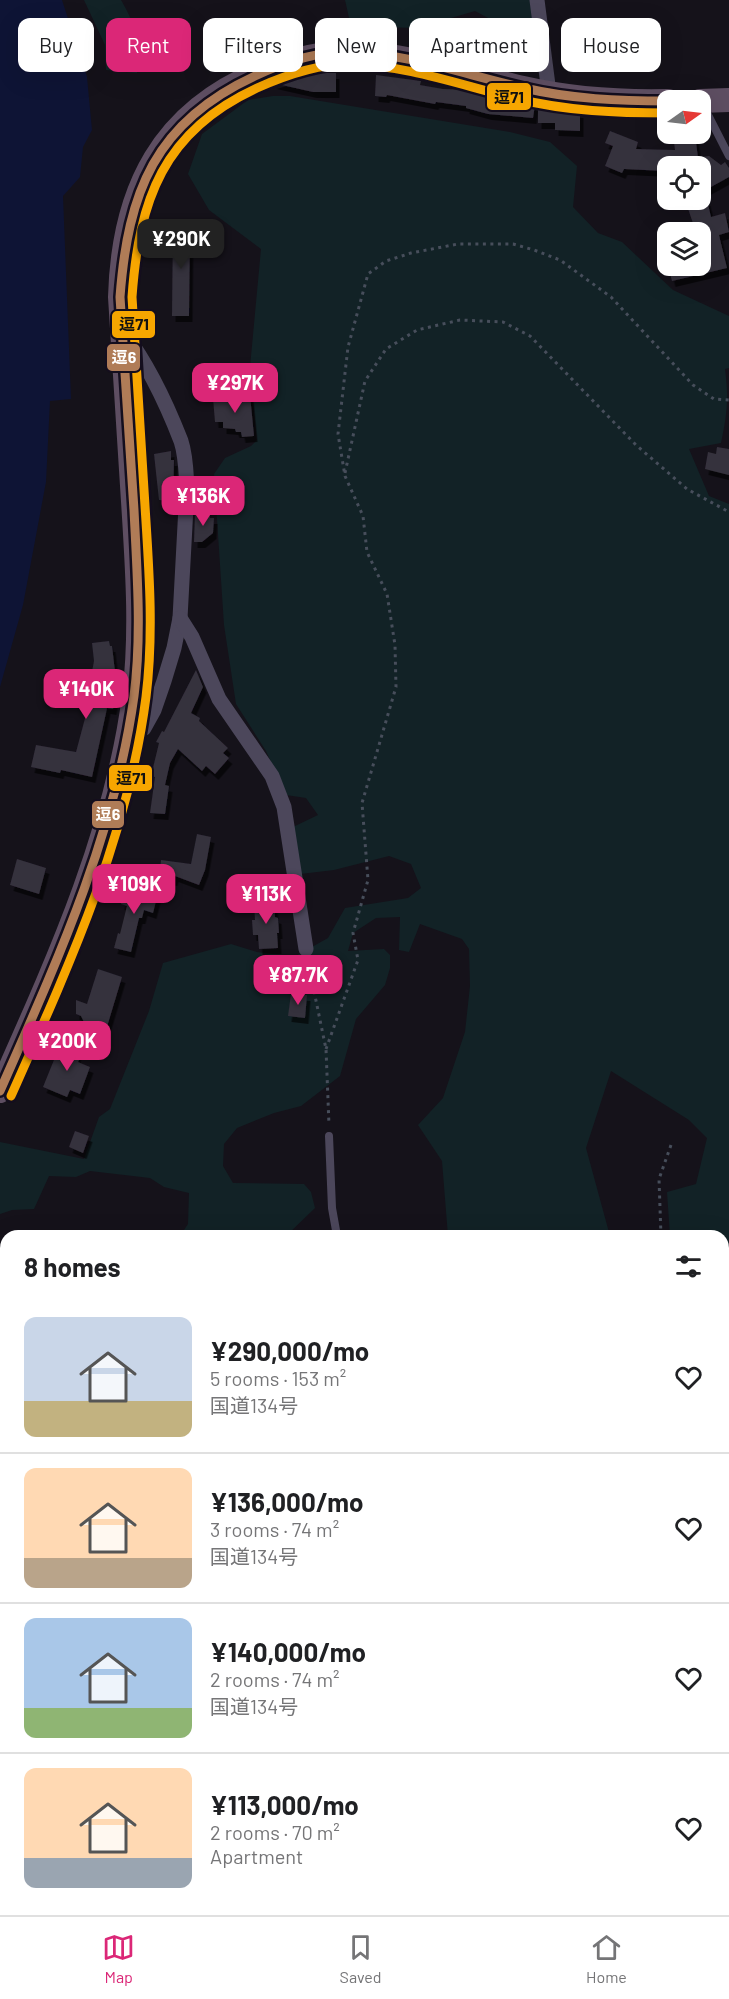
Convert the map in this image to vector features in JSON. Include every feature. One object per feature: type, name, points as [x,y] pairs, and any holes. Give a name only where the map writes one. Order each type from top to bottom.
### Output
[{"type":"highway","points":[[0,1091],[86,884],[121,772],[129,727],[138,650],[139,599],[122,330],[121,267],[133,204],[157,155],[201,106],[238,82],[282,64],[331,53],[349,52],[414,61],[549,93],[624,102],[657,101]]},
{"type":"highway","points":[[711,101],[729,100]]},
{"type":"street","points":[[537,0],[549,93]]},
{"type":"street","points":[[122,330],[144,361],[181,442],[186,467],[180,618],[174,648],[154,710],[144,728],[129,727]]},
{"type":"street","points":[[180,618],[192,637],[219,699],[272,776],[284,807],[306,949]]},
{"type":"lane","points":[[711,121],[729,156]]},
{"type":"lane","points":[[329,1136],[332,1208],[336,1230]]},
{"type":"path","points":[[326,1049],[358,960],[353,933],[368,880],[362,803],[396,687],[396,645],[387,594],[367,552],[363,516],[345,476],[338,434],[348,347],[368,274],[386,261],[411,253],[458,244],[513,244],[560,260],[611,297],[693,385],[714,399],[729,400]]},
{"type":"path","points":[[345,476],[366,381],[386,349],[417,330],[460,320],[503,322],[530,336],[636,445],[687,489],[729,512]]},
{"type":"path","points":[[306,949],[326,1049],[329,1136]]},
{"type":"path","points":[[661,1230],[659,1179],[671,1145]]},
{"type":"shaded area","points":[[84,0],[121,0],[130,18],[106,18],[106,70],[105,45]]},
{"type":"shaded area","points":[[345,0],[530,0],[532,18],[488,18],[475,11],[451,18],[409,18],[409,28],[397,27],[397,18],[349,18]]},
{"type":"shaded area","points":[[290,96],[510,132],[550,142],[577,166],[573,207],[598,233],[622,242],[673,290],[729,316],[729,368],[725,369],[727,406],[721,443],[689,449],[709,496],[729,504],[729,1230],[670,1230],[667,1192],[696,1184],[707,1138],[689,1120],[611,1071],[586,1148],[608,1230],[448,1230],[442,1161],[418,1125],[443,1098],[465,1032],[470,986],[469,949],[462,939],[420,924],[409,952],[399,950],[400,917],[376,918],[353,933],[348,951],[384,949],[390,955],[390,968],[385,985],[356,1019],[340,1076],[301,1106],[274,1113],[237,1128],[224,1144],[223,1166],[233,1183],[304,1184],[311,1192],[315,1208],[292,1230],[184,1230],[188,1224],[189,1193],[164,1187],[150,1178],[90,1171],[76,1177],[49,1176],[34,1209],[12,1210],[0,1214],[0,1142],[84,1159],[99,1117],[110,1109],[149,1011],[163,963],[231,944],[257,952],[294,957],[328,938],[345,908],[408,898],[421,888],[411,864],[389,856],[334,870],[300,874],[293,827],[318,815],[306,798],[286,795],[266,751],[236,704],[224,625],[214,474],[225,458],[251,446],[257,440],[250,367],[261,249],[209,210],[188,174],[202,134],[248,100]]},
{"type":"water","points":[[0,0],[62,0],[68,18],[18,18],[18,72],[85,72],[87,77],[92,130],[83,147],[80,177],[63,196],[71,399],[50,401],[46,482],[23,605],[0,687]]},
{"type":"building","points":[[307,73],[336,73],[336,92],[313,92],[273,83]]},
{"type":"building","points":[[376,75],[421,81],[420,85],[443,89],[470,90],[535,105],[533,118],[488,114],[466,108],[466,106],[436,102],[435,104],[387,95],[386,97],[375,96]]},
{"type":"building","points":[[538,109],[580,112],[580,131],[555,130],[555,123],[538,123]]},
{"type":"building","points":[[610,131],[638,142],[636,149],[675,150],[674,144],[696,144],[698,156],[657,156],[657,171],[624,169],[622,173],[605,166],[613,146],[605,143]]},
{"type":"building","points":[[711,158],[721,165],[725,162],[729,168],[729,177],[711,187]]},
{"type":"building","points":[[688,210],[709,210],[711,217],[725,213],[729,232],[719,235],[727,268],[711,272],[711,222],[693,222]]},
{"type":"building","points":[[173,223],[190,224],[189,316],[172,316]]},
{"type":"building","points":[[671,276],[693,276],[672,281]]},
{"type":"building","points":[[250,395],[254,436],[242,437],[241,432],[236,432],[235,429],[223,428],[223,422],[215,422],[213,398]]},
{"type":"building","points":[[717,447],[729,449],[729,475],[705,469],[708,452],[716,454]]},
{"type":"building","points":[[171,451],[171,460],[174,460],[173,501],[159,500],[154,454]]},
{"type":"building","points":[[195,513],[210,514],[210,518],[214,518],[213,533],[202,542],[194,542]]},
{"type":"building","points":[[109,641],[112,646],[116,680],[118,681],[113,709],[107,708],[92,777],[61,770],[60,773],[31,767],[36,745],[76,752],[91,696],[88,693],[94,661],[92,643]]},
{"type":"building","points":[[196,670],[203,687],[191,713],[200,718],[199,721],[228,748],[223,753],[229,758],[215,774],[206,766],[202,771],[178,749],[170,763],[165,785],[169,786],[165,814],[150,813],[155,777],[151,776],[159,743],[156,742],[162,731],[164,732]]},
{"type":"building","points":[[197,834],[211,837],[205,870],[199,885],[175,876],[174,880],[159,878],[161,860],[191,864]]},
{"type":"building","points":[[17,859],[46,868],[39,894],[10,885]]},
{"type":"building","points":[[130,887],[158,893],[153,913],[144,910],[142,918],[139,918],[131,952],[114,948],[127,906],[121,904],[123,893],[129,894]]},
{"type":"building","points":[[274,900],[275,917],[278,918],[278,948],[259,949],[258,935],[253,935],[254,902]]},
{"type":"building","points":[[98,969],[122,977],[103,1040],[91,1036],[81,1016],[76,1014],[76,1000],[87,1004]]},
{"type":"building","points":[[291,994],[307,995],[305,1018],[288,1016]]},
{"type":"building","points":[[64,1041],[80,1048],[76,1059],[90,1067],[80,1094],[70,1090],[67,1097],[43,1087]]},
{"type":"building","points":[[75,1131],[89,1136],[83,1153],[69,1147]]},
{"type":"transit line","name":"逗6","points":[[0,1091],[81,898],[113,798],[125,748],[134,696],[138,650],[138,603],[120,297],[130,225],[140,193],[153,164],[170,138],[193,115],[221,94],[255,76],[302,58],[339,52],[395,57],[559,95],[613,100],[657,101]]},
{"type":"transit line","name":"逗71","points":[[11,1096],[54,999],[93,901],[125,800],[137,749],[146,697],[150,649],[150,601],[132,297],[141,229],[162,172],[178,147],[199,125],[225,105],[257,88],[302,71],[337,64],[392,68],[518,99],[574,109],[657,113]]}]
